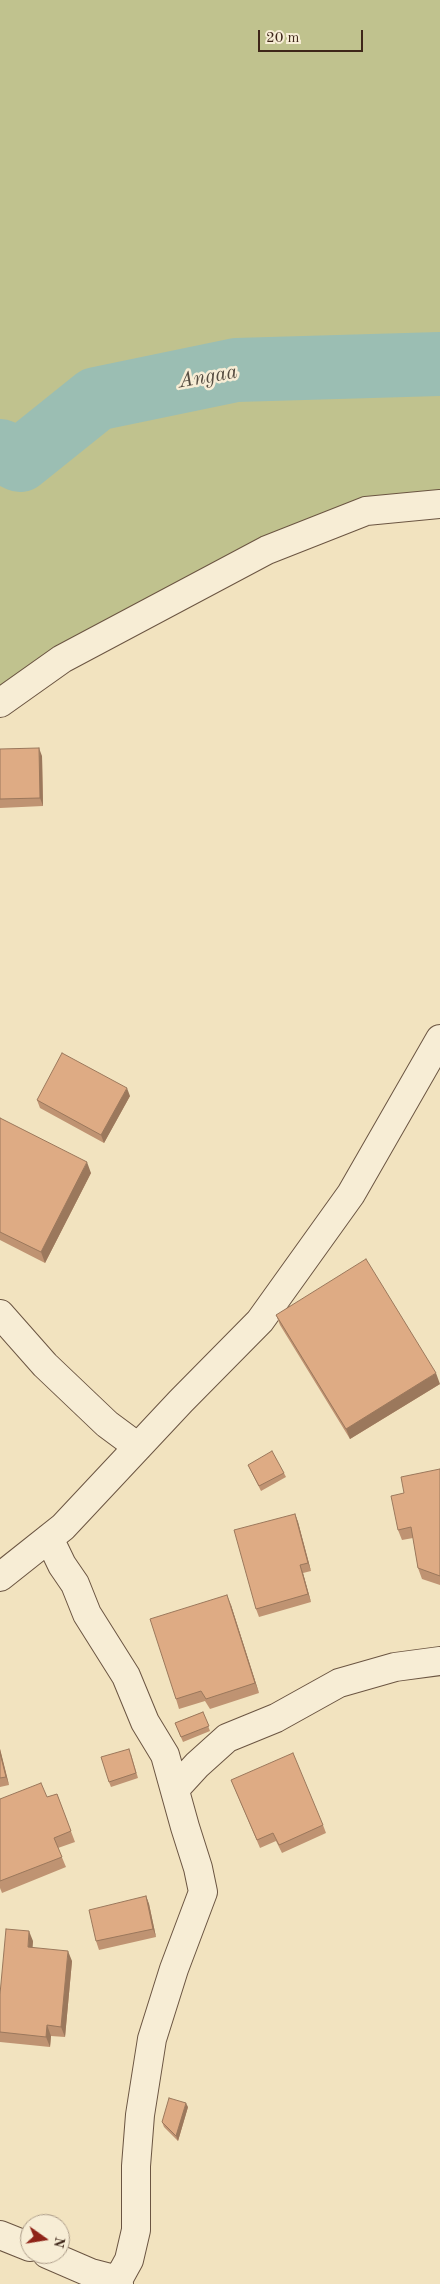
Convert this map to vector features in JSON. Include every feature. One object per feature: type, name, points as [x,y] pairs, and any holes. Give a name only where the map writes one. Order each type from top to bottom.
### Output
[{"type":"street","points":[[0,703],[62,659],[267,550],[366,511],[440,504]]},
{"type":"street","points":[[0,1577],[63,1527],[260,1321],[351,1194],[440,1039]]},
{"type":"street","points":[[0,1314],[45,1365],[107,1424],[138,1447]]},
{"type":"street","points":[[49,1538],[62,1565],[76,1584],[87,1614],[126,1676],[145,1722],[165,1755],[198,1868],[203,1892],[174,1968],[152,2040],[140,2115],[136,2166],[136,2230],[129,2260],[119,2282],[70,2264]]},
{"type":"street","points":[[175,1789],[197,1764],[227,1738],[276,1718],[339,1684],[395,1667],[440,1661]]},
{"type":"street","points":[[0,2235],[20,2243]]},
{"type":"green space","points":[[0,0],[440,0],[440,504],[366,511],[0,703]]},
{"type":"building","points":[[39,748],[40,798],[0,799],[0,749]]},
{"type":"building","points":[[62,1053],[127,1088],[101,1135],[37,1100]]},
{"type":"building","points":[[0,1118],[87,1162],[41,1252],[0,1232]]},
{"type":"building","points":[[366,1259],[436,1373],[346,1429],[276,1315]]},
{"type":"building","points":[[272,1451],[284,1473],[259,1486],[248,1465]]},
{"type":"building","points":[[440,1469],[440,1576],[418,1568],[411,1527],[398,1530],[391,1496],[404,1493],[401,1477]]},
{"type":"building","points":[[295,1514],[308,1563],[300,1565],[308,1594],[256,1609],[234,1530]]},
{"type":"building","points":[[227,1595],[255,1683],[206,1699],[201,1691],[176,1699],[150,1619]]},
{"type":"building","points":[[203,1712],[209,1726],[181,1737],[175,1723]]},
{"type":"building","points":[[129,1749],[136,1773],[109,1782],[101,1757]]},
{"type":"building","points":[[0,1753],[6,1777],[0,1778]]},
{"type":"building","points":[[293,1753],[323,1825],[279,1845],[273,1833],[257,1840],[231,1780]]},
{"type":"building","points":[[41,1783],[47,1797],[57,1794],[71,1831],[54,1838],[62,1857],[0,1881],[0,1799]]},
{"type":"building","points":[[146,1896],[153,1929],[96,1941],[89,1910]]},
{"type":"building","points":[[6,1929],[29,1931],[28,1947],[68,1951],[61,2027],[47,2025],[46,2037],[0,2032],[0,1994]]},
{"type":"building","points":[[169,2098],[186,2103],[176,2136],[162,2122]]},
{"type":"waterway","name":"Angaa","points":[[0,451],[20,460],[96,399],[236,370],[440,364]]}]
